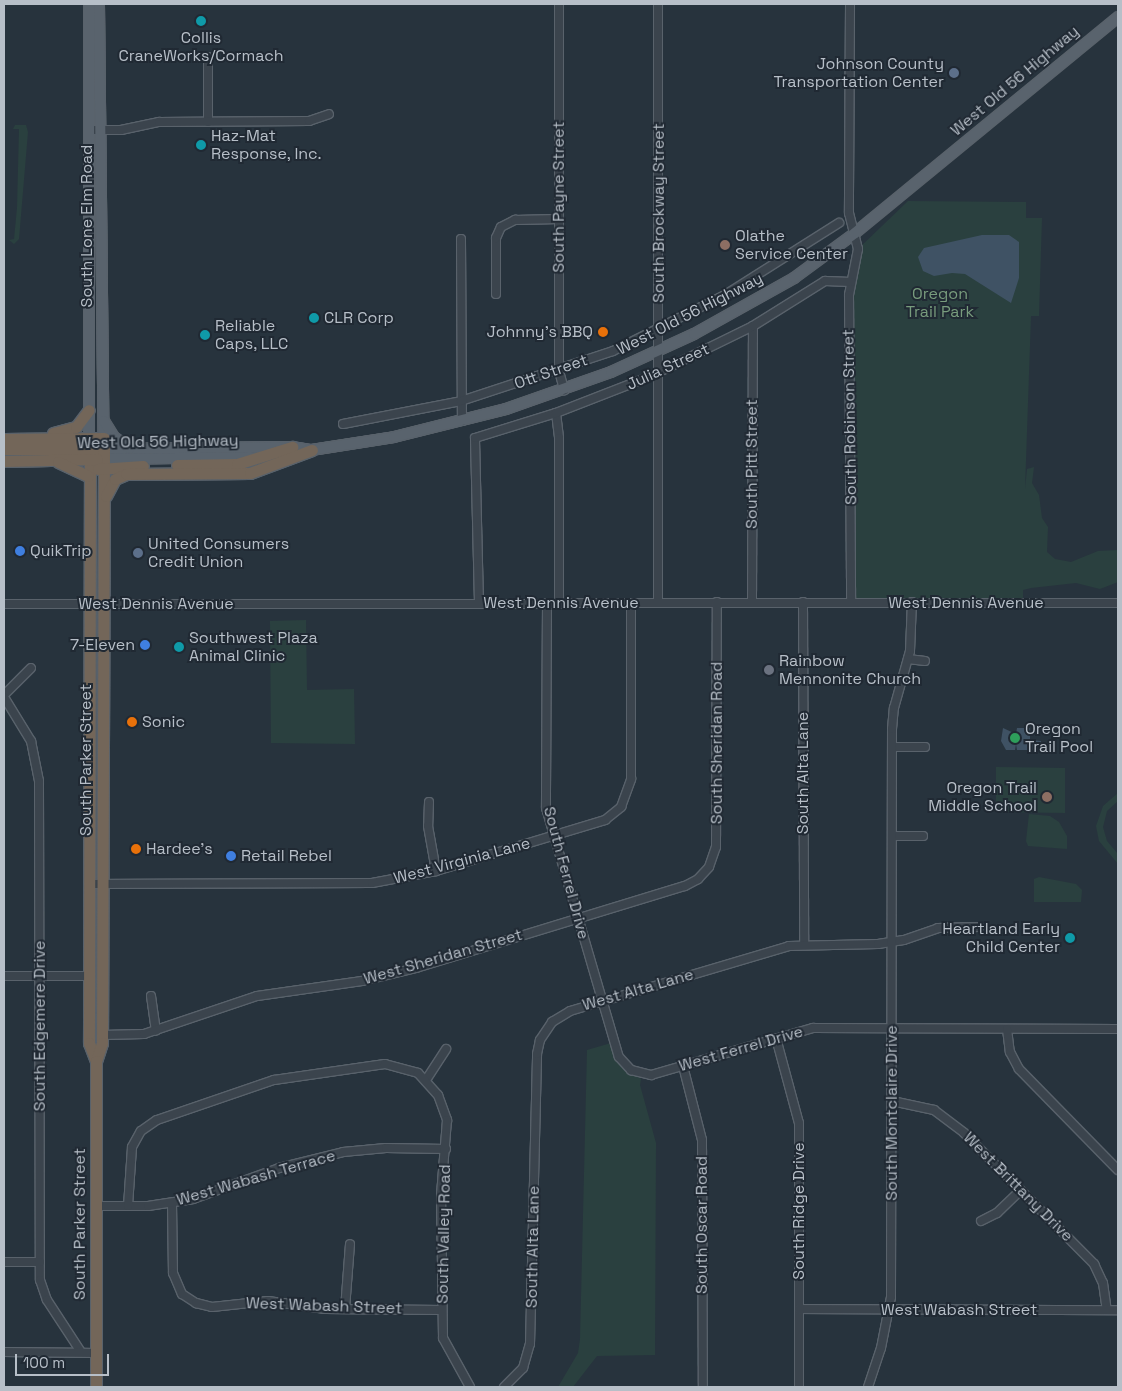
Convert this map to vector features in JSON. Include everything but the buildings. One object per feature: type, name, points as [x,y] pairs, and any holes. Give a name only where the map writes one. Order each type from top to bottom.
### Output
[{"type":"highway","points":[[4,434],[61,433],[76,427],[89,410]]},
{"type":"highway","points":[[4,439],[89,449],[104,453],[224,465],[272,455],[292,447]]},
{"type":"highway","name":"West Old 56 Highway","points":[[4,449],[89,449],[104,453]]},
{"type":"highway","name":"West Old 56 Highway","points":[[4,461],[52,460],[89,449]]},
{"type":"highway","name":"South Parker Street","points":[[89,449],[89,1043],[96,1061]]},
{"type":"highway","points":[[104,500],[115,479],[126,474],[250,473],[312,450]]},
{"type":"highway","points":[[52,460],[88,476],[104,453]]},
{"type":"highway","name":"South Parker Street","points":[[96,1387],[96,1061],[102,1035],[104,453]]},
{"type":"main road","name":"South Lone Elm Road","points":[[89,4],[89,449]]},
{"type":"main road","name":"South Lone Elm Road","points":[[99,4],[102,130],[104,453]]},
{"type":"main road","name":"West Old 56 Highway","points":[[272,455],[368,442],[462,421],[564,390],[657,352],[788,282],[855,233],[1118,17]]},
{"type":"main road","points":[[104,420],[114,437],[131,448]]},
{"type":"main road","name":"West Old 56 Highway","points":[[104,453],[131,448],[292,447],[312,450]]},
{"type":"street","name":"South Payne Street","points":[[559,4],[559,371],[564,390]]},
{"type":"street","name":"South Brockway Street","points":[[658,4],[658,602]]},
{"type":"street","name":"South Robinson Street","points":[[850,4],[849,213],[855,233],[858,255],[849,295],[851,602]]},
{"type":"street","points":[[208,56],[208,122]]},
{"type":"street","points":[[88,130],[121,130],[159,122],[310,121],[329,114]]},
{"type":"street","points":[[496,294],[498,231],[508,223],[521,220],[559,218]]},
{"type":"street","name":"Ott Street","points":[[343,424],[461,401],[559,371],[657,331],[756,277],[838,223]]},
{"type":"street","points":[[461,239],[462,421]]},
{"type":"street","name":"Julia Street","points":[[479,603],[475,438],[556,413],[659,372],[753,326],[825,281],[851,282]]},
{"type":"street","name":"South Pitt Street","points":[[752,602],[753,326]]},
{"type":"street","points":[[556,413],[559,438],[559,603]]},
{"type":"street","name":"South Sheridan Road","points":[[698,879],[709,867],[716,847],[717,602]]},
{"type":"street","name":"South Alta Lane","points":[[803,602],[804,943]]},
{"type":"street","name":"South Montclaire Drive","points":[[868,1387],[881,1348],[889,1309],[894,836],[892,747],[894,708],[908,659],[912,602]]},
{"type":"street","name":"South Ferrel Drive","points":[[547,603],[546,808],[617,1048]]},
{"type":"street","name":"West Virginia Lane","points":[[89,884],[356,884],[436,871],[554,837],[605,820],[621,807],[630,789],[631,603]]},
{"type":"street","name":"West Dennis Avenue","points":[[4,604],[1118,603]]},
{"type":"street","points":[[908,659],[925,661]]},
{"type":"street","points":[[4,696],[32,668]]},
{"type":"street","name":"South Edgemere Drive","points":[[4,696],[26,729],[39,772],[40,1262],[43,1292],[81,1352]]},
{"type":"street","points":[[892,747],[925,747]]},
{"type":"street","points":[[429,802],[428,826],[436,871]]},
{"type":"street","points":[[894,836],[923,836]]},
{"type":"street","name":"West Sheridan Street","points":[[102,1035],[156,1031],[239,1000],[387,975],[686,886],[698,879]]},
{"type":"street","points":[[804,943],[893,942],[938,928],[978,927]]},
{"type":"street","name":"West Alta Lane","points":[[536,1098],[537,1054],[545,1031],[562,1014],[804,943]]},
{"type":"street","points":[[4,976],[89,976]]},
{"type":"street","points":[[151,996],[156,1031]]},
{"type":"street","name":"West Ferrel Drive","points":[[617,1048],[624,1064],[641,1074],[651,1075],[812,1028],[1118,1029]]},
{"type":"street","points":[[1007,1029],[1010,1052],[1018,1069],[1118,1170]]},
{"type":"street","name":"South Ridge Drive","points":[[776,1038],[799,1123],[800,1387]]},
{"type":"street","points":[[426,1080],[446,1050]]},
{"type":"street","name":"South Valley Road","points":[[128,1206],[132,1147],[142,1131],[157,1120],[258,1084],[292,1077],[385,1064],[407,1068],[426,1080],[438,1095],[446,1114],[446,1149],[441,1208],[442,1310],[446,1346],[470,1387]]},
{"type":"street","name":"South Oscar Road","points":[[683,1066],[702,1140],[702,1387]]},
{"type":"street","name":"South Alta Lane","points":[[504,1387],[523,1368],[530,1344],[536,1098]]},
{"type":"street","name":"West Brittany Drive","points":[[892,1101],[928,1108],[946,1118],[1021,1190],[1094,1264],[1103,1283],[1107,1310]]},
{"type":"street","name":"West Wabash Terrace","points":[[96,1206],[172,1203],[212,1194],[279,1168],[319,1157],[386,1148],[446,1149]]},
{"type":"street","points":[[981,1222],[997,1213],[1021,1190]]},
{"type":"street","name":"West Wabash Street","points":[[172,1203],[173,1273],[177,1285],[190,1300],[212,1307],[268,1301],[345,1309],[442,1310]]},
{"type":"street","points":[[345,1309],[350,1244]]},
{"type":"street","points":[[4,1262],[40,1262]]},
{"type":"street","name":"West Wabash Street","points":[[799,1309],[1118,1310]]},
{"type":"street","points":[[4,1352],[97,1353]]},
{"type":"green space","points":[[15,125],[26,125],[28,132],[19,239],[14,244],[9,240],[14,239],[17,208],[19,129],[13,129]]},
{"type":"green space","name":"Oregon Trail Park","points":[[908,201],[1026,202],[1026,218],[1042,218],[1039,316],[1031,316],[1025,489],[1027,469],[1034,467],[1032,483],[1039,495],[1042,518],[1048,527],[1047,552],[1055,559],[1071,562],[1098,551],[1118,550],[1118,582],[1100,589],[1076,583],[1031,588],[1023,590],[1023,603],[851,602],[849,295],[858,249]]},
{"type":"green space","points":[[306,620],[307,690],[354,689],[355,744],[271,743],[270,621]]},
{"type":"green space","points":[[996,767],[1065,768],[1065,813],[996,812]]},
{"type":"green space","points":[[1118,793],[1118,801],[1107,811],[1103,827],[1107,841],[1118,854],[1118,864],[1099,841],[1096,826],[1103,806]]},
{"type":"green space","points":[[1029,814],[1050,816],[1059,822],[1067,836],[1067,849],[1028,846],[1026,841]]},
{"type":"green space","points":[[1039,877],[1076,884],[1082,890],[1081,902],[1034,902],[1034,879]]},
{"type":"green space","points":[[611,1043],[621,1066],[641,1079],[640,1085],[656,1143],[655,1355],[597,1356],[573,1387],[558,1387],[578,1353],[580,1339],[587,1050]]},
{"type":"water","points":[[982,235],[1009,235],[1019,242],[1019,278],[1011,303],[965,274],[952,273],[934,276],[923,271],[918,257],[924,248]]},
{"type":"water","name":"Oregon Trail Pool","points":[[1003,728],[1016,734],[1017,728],[1030,728],[1030,740],[1041,741],[1041,750],[1017,750],[1016,744],[1015,750],[1006,750],[1001,741]]},
{"type":"place","name":"Collis CraneWorks/Cormach","points":[[201,21]]},
{"type":"place","name":"Johnson County Transportation Center","points":[[954,73]]},
{"type":"place","name":"Haz-Mat Response, Inc.","points":[[201,145]]},
{"type":"place","name":"Olathe Service Center","points":[[725,245]]},
{"type":"place","name":"CLR Corp","points":[[314,318]]},
{"type":"place","name":"Johnny's BBQ","points":[[603,332]]},
{"type":"place","name":"Reliable Caps, LLC","points":[[205,335]]},
{"type":"place","name":"QuikTrip","points":[[20,551]]},
{"type":"place","name":"United Consumers Credit Union","points":[[138,553]]},
{"type":"place","name":"7-Eleven","points":[[145,645]]},
{"type":"place","name":"Southwest Plaza Animal Clinic","points":[[179,647]]},
{"type":"place","name":"Rainbow Mennonite Church","points":[[769,670]]},
{"type":"place","name":"Sonic","points":[[132,722]]},
{"type":"place","name":"Oregon Trail Pool","points":[[1015,738]]},
{"type":"place","name":"Oregon Trail Middle School","points":[[1047,797]]},
{"type":"place","name":"Hardee's","points":[[136,849]]},
{"type":"place","name":"Retail Rebel","points":[[231,856]]},
{"type":"place","name":"Heartland Early Child Center","points":[[1070,938]]}]
